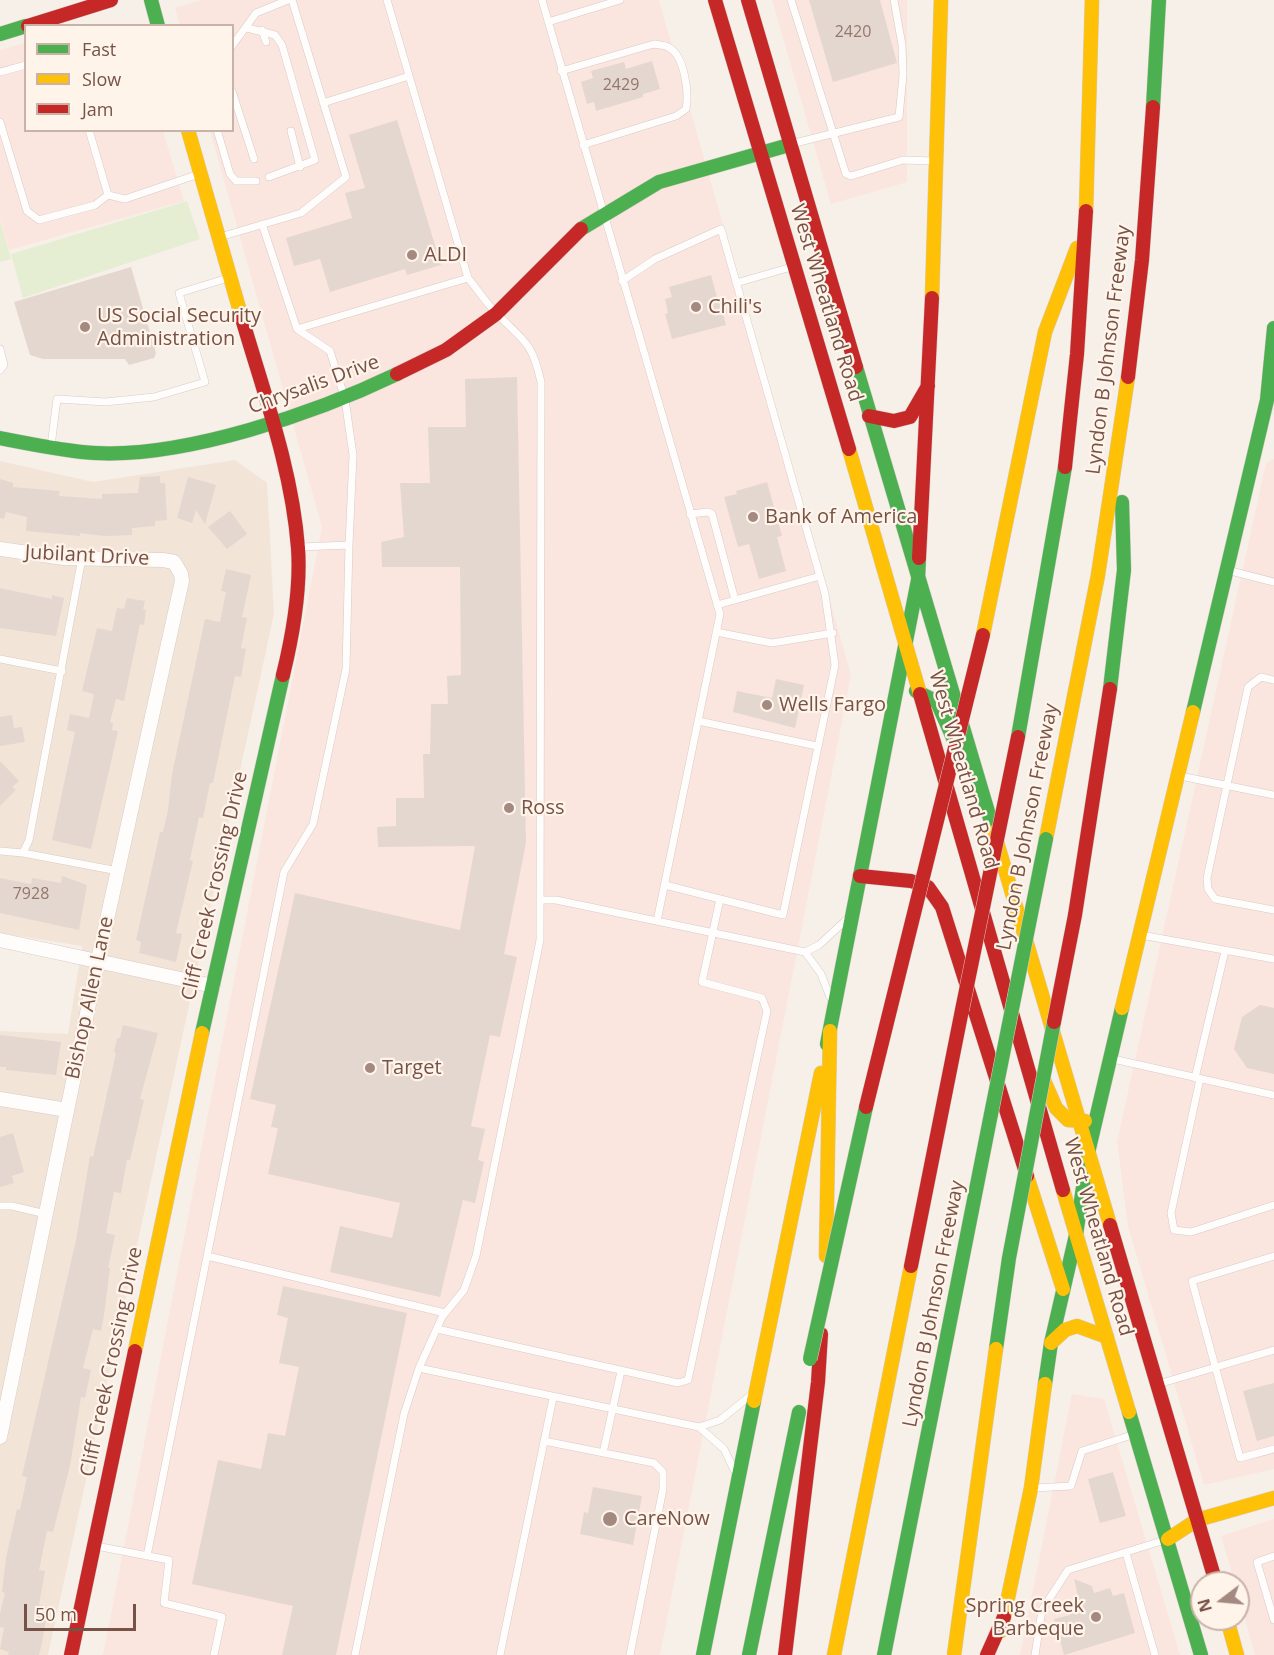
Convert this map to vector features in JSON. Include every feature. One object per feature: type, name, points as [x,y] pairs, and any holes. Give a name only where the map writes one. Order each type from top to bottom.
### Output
[{"type":"main road","points":[[56,22],[111,0]]},
{"type":"main road","points":[[151,0],[157,24]]},
{"type":"main road","name":"West Wheatland Road","points":[[715,0],[906,643],[1076,1235],[1201,1655]]},
{"type":"main road","name":"West Wheatland Road","points":[[748,0],[869,416],[1212,1571]]},
{"type":"main road","points":[[703,1655],[737,1476],[834,1014],[918,580],[930,384],[941,0]]},
{"type":"main road","name":"Lyndon B Johnson Freeway","points":[[834,1655],[1018,737],[1057,516],[1072,406],[1088,217],[1092,0]]},
{"type":"main road","name":"Lyndon B Johnson Freeway","points":[[884,1655],[1098,572],[1120,439],[1146,206],[1159,0]]},
{"type":"main road","points":[[0,34],[24,27]]},
{"type":"main road","name":"Cliff Creek Crossing Drive","points":[[71,1655],[213,986],[290,646],[298,591],[298,548],[288,480],[189,132]]},
{"type":"main road","name":"Chrysalis Drive","points":[[0,438],[50,448],[96,453],[140,452],[215,439],[345,399],[446,350],[496,314],[577,232],[658,182],[789,145]]},
{"type":"main road","points":[[749,1655],[858,1139],[983,635],[1045,332],[1088,217]]},
{"type":"main road","points":[[997,1655],[1031,1488],[1051,1343],[1076,1235],[1088,1153],[1253,454],[1270,401],[1274,328]]},
{"type":"main road","points":[[869,416],[894,421],[910,417],[930,384]]},
{"type":"main road","points":[[954,1655],[1009,1258],[1075,915],[1107,718],[1124,570],[1120,439]]},
{"type":"main road","points":[[1253,454],[1274,440]]},
{"type":"main road","points":[[896,690],[920,691],[937,702],[958,749],[975,771]]},
{"type":"main road","points":[[860,876],[911,880],[928,887],[942,907],[1064,1292]]},
{"type":"main road","points":[[785,1655],[818,1382],[827,1232],[830,1031]]},
{"type":"main road","points":[[1028,1065],[1043,1076],[1056,1108],[1068,1120],[1079,1122],[1096,1119]]},
{"type":"main road","points":[[1051,1343],[1066,1328],[1076,1325],[1088,1327],[1107,1338]]},
{"type":"main road","points":[[1168,1539],[1197,1520],[1274,1498]]},
{"type":"main road","points":[[987,1655],[1004,1617]]},
{"type":"main road","points":[[1231,1631],[1238,1655]]},
{"type":"street","name":"Jubilant Drive","points":[[0,549],[82,558],[174,562]]},
{"type":"street","name":"Bishop Allen Lane","points":[[0,1437],[4,1394],[46,1214],[98,960],[182,581],[181,573],[174,562]]},
{"type":"street","points":[[0,940],[213,986]]},
{"type":"street","points":[[0,1099],[67,1110]]},
{"type":"lane","points":[[219,238],[301,213],[346,177],[290,0],[256,13],[234,44]]},
{"type":"lane","points":[[355,1655],[404,1414],[419,1368],[445,1313],[464,1290],[476,1256],[540,940],[541,382],[535,357],[525,338],[496,314],[468,278],[387,0]]},
{"type":"lane","points":[[542,0],[720,614],[657,921]]},
{"type":"lane","points":[[548,22],[620,0]]},
{"type":"lane","points":[[791,0],[844,169],[851,176],[903,160],[937,161]]},
{"type":"lane","points":[[789,145],[899,117],[902,102],[902,45],[894,0]]},
{"type":"lane","points":[[247,28],[275,35],[282,45],[315,160],[269,177]]},
{"type":"lane","points":[[262,30],[266,42]]},
{"type":"lane","points":[[561,70],[654,44],[668,47],[678,56],[688,95],[686,109],[676,116],[583,145]]},
{"type":"lane","points":[[0,72],[24,66]]},
{"type":"lane","points":[[323,103],[409,76]]},
{"type":"lane","points":[[234,97],[254,159]]},
{"type":"lane","points":[[0,122],[27,211],[39,220],[94,205],[108,195]]},
{"type":"lane","points":[[291,131],[300,167]]},
{"type":"lane","points":[[90,132],[108,195]]},
{"type":"lane","points":[[218,132],[230,174],[236,181],[256,181]]},
{"type":"lane","points":[[108,195],[125,200],[201,173]]},
{"type":"lane","points":[[147,1556],[284,872],[314,824],[346,669],[352,455],[345,399],[330,351],[297,329],[262,224]]},
{"type":"lane","points":[[622,281],[655,259],[721,229],[820,576],[833,633],[835,665],[833,680],[817,746],[783,915],[665,885]]},
{"type":"lane","points":[[736,283],[795,266]]},
{"type":"lane","points":[[50,448],[57,399],[105,402],[154,397],[205,382],[178,292],[231,277]]},
{"type":"lane","points":[[297,329],[468,278]]},
{"type":"lane","points":[[0,349],[4,365],[0,370]]},
{"type":"lane","points":[[690,514],[708,512],[712,514],[735,600]]},
{"type":"lane","points":[[298,548],[349,545]]},
{"type":"lane","points":[[23,853],[29,840],[82,558]]},
{"type":"lane","points":[[1225,570],[1274,582]]},
{"type":"lane","points":[[717,605],[820,576]]},
{"type":"lane","points":[[716,632],[772,643],[833,633]]},
{"type":"lane","points":[[0,659],[62,671]]},
{"type":"lane","points":[[1274,680],[1261,678],[1248,687],[1207,878],[1208,890],[1215,899],[1274,910]]},
{"type":"lane","points":[[698,721],[817,746]]},
{"type":"lane","points":[[1177,775],[1274,795]]},
{"type":"lane","points":[[0,851],[23,853],[118,871]]},
{"type":"lane","points":[[437,1329],[678,1383],[688,1380],[767,1011],[762,998],[702,982],[720,899]]},
{"type":"lane","points":[[540,900],[556,900],[805,952],[815,964],[827,988],[834,1014]]},
{"type":"lane","points":[[805,952],[831,936],[843,925],[854,907]]},
{"type":"lane","points":[[1139,935],[1274,960]]},
{"type":"lane","points":[[1225,951],[1171,1214],[1174,1230],[1191,1233],[1274,1205]]},
{"type":"lane","points":[[1110,1059],[1274,1095]]},
{"type":"lane","points":[[0,1206],[12,1206],[46,1214]]},
{"type":"lane","points":[[207,1256],[445,1313]]},
{"type":"lane","points":[[1274,1256],[1192,1281],[1213,1368],[1240,1458],[1274,1449]]},
{"type":"lane","points":[[1158,1384],[1274,1350]]},
{"type":"lane","points":[[419,1368],[699,1427],[720,1420],[754,1393]]},
{"type":"lane","points":[[603,1453],[621,1371]]},
{"type":"lane","points":[[500,1655],[553,1398]]},
{"type":"lane","points":[[699,1427],[724,1449],[737,1476]]},
{"type":"lane","points":[[1031,1488],[1071,1485],[1082,1451],[1137,1434]]},
{"type":"lane","points":[[544,1441],[654,1463],[663,1472],[663,1489],[630,1655]]},
{"type":"lane","points":[[1035,1655],[1042,1610],[1068,1570],[1126,1554],[1168,1539]]},
{"type":"lane","points":[[94,1545],[169,1560],[164,1603],[222,1617],[214,1655]]},
{"type":"lane","points":[[1126,1554],[1155,1655]]},
{"type":"lane","points":[[1274,1556],[1257,1562],[1274,1620]]},
{"type":"shaded area","points":[[202,0],[659,0],[851,675],[660,1655],[103,1655],[322,527],[210,132],[234,132],[234,24],[180,24],[175,8]]},
{"type":"shaded area","points":[[772,0],[907,0],[907,182],[831,204]]},
{"type":"shaded area","points":[[24,43],[24,132],[163,132],[184,201],[9,250],[0,218],[0,50]]},
{"type":"shaded area","points":[[1274,459],[1274,1469],[1204,1485],[1128,1226],[1117,1142],[1266,463]]},
{"type":"shaded area","points":[[235,460],[267,483],[274,614],[48,1655],[0,1655],[0,1031],[68,1034],[82,946],[0,933],[0,461],[93,482]]},
{"type":"shaded area","points":[[1072,1394],[1104,1399],[1180,1655],[1020,1655]]},
{"type":"shaded area","points":[[1274,1519],[1274,1655],[1255,1655],[1248,1631],[1250,1571],[1231,1571],[1221,1536]]},
{"type":"green space","points":[[187,201],[200,239],[23,298],[11,254]]},
{"type":"green space","points":[[0,220],[11,259],[0,262]]},
{"type":"building","points":[[809,0],[880,0],[897,63],[833,82]]},
{"type":"building","points":[[652,61],[660,89],[643,94],[643,97],[596,111],[594,102],[587,104],[581,82],[593,78],[591,71],[624,62],[626,69]]},
{"type":"building","points":[[397,120],[441,265],[407,275],[405,269],[330,292],[320,259],[294,266],[286,238],[352,218],[345,193],[365,188],[349,135]]},
{"type":"building","name":"US Social Security Administration","points":[[131,267],[156,353],[154,358],[129,365],[125,359],[43,359],[30,355],[14,302]]},
{"type":"building","name":"Chili's","points":[[711,275],[718,301],[724,299],[728,313],[723,314],[726,325],[672,339],[665,314],[668,313],[665,299],[672,297],[669,287]]},
{"type":"building","points":[[517,377],[526,843],[504,954],[517,957],[500,1037],[490,1035],[471,1126],[485,1129],[478,1160],[484,1162],[475,1203],[463,1200],[440,1297],[330,1272],[340,1226],[392,1238],[400,1203],[268,1174],[278,1128],[271,1127],[276,1105],[250,1099],[295,893],[460,930],[475,846],[378,847],[377,827],[396,826],[396,798],[424,798],[423,754],[430,754],[431,704],[448,704],[447,676],[461,675],[460,567],[382,567],[381,542],[404,537],[400,483],[430,483],[428,427],[466,427],[465,379]]},
{"type":"building","points":[[160,476],[160,483],[165,483],[167,520],[155,521],[155,526],[132,528],[132,535],[104,536],[80,533],[80,536],[26,531],[27,517],[6,512],[4,519],[0,518],[0,479],[13,483],[13,487],[60,491],[59,496],[102,499],[102,494],[138,493],[140,477]]},
{"type":"building","points":[[188,477],[216,485],[205,524],[196,510],[192,523],[177,518]]},
{"type":"building","name":"Bank of America","points":[[767,482],[782,536],[777,537],[786,571],[759,579],[749,544],[738,547],[724,497]]},
{"type":"building","points":[[230,511],[247,534],[227,549],[208,527]]},
{"type":"building","points":[[226,569],[251,575],[242,617],[247,618],[241,648],[246,649],[241,677],[235,676],[213,783],[210,783],[203,818],[199,817],[190,860],[193,861],[176,933],[182,934],[176,962],[139,953],[141,942],[136,940],[160,832],[163,832],[168,810],[172,774],[205,619],[220,622],[226,592],[221,591]]},
{"type":"building","points":[[0,588],[52,599],[52,595],[64,598],[56,636],[0,628]]},
{"type":"building","points":[[127,598],[145,601],[144,625],[140,624],[124,701],[116,699],[110,722],[113,723],[112,730],[118,731],[91,849],[52,840],[75,732],[67,730],[70,714],[89,718],[94,694],[82,691],[97,628],[112,631],[117,608],[124,609]]},
{"type":"building","name":"Wells Fargo","points":[[776,679],[804,685],[795,728],[733,712],[737,691],[772,698]]},
{"type":"building","points":[[12,715],[14,728],[22,727],[25,742],[0,746],[0,717]]},
{"type":"building","points":[[0,761],[19,781],[12,787],[16,790],[0,806]]},
{"type":"building","points":[[62,876],[87,885],[79,930],[0,913],[0,878],[31,884],[32,878],[61,883]]},
{"type":"building","points":[[1260,1005],[1274,1008],[1274,1074],[1247,1068],[1234,1049],[1242,1017]]},
{"type":"building","points":[[123,1025],[158,1033],[140,1099],[144,1100],[130,1160],[127,1160],[121,1193],[114,1192],[106,1233],[115,1235],[108,1268],[110,1268],[101,1331],[93,1329],[83,1368],[91,1370],[85,1398],[81,1397],[70,1466],[53,1532],[47,1531],[39,1570],[45,1571],[39,1605],[48,1607],[42,1643],[39,1655],[8,1655],[9,1652],[0,1649],[4,1628],[0,1627],[0,1614],[5,1593],[2,1592],[6,1558],[27,1477],[22,1476],[76,1240],[90,1156],[93,1157],[116,1053],[114,1052],[117,1038],[120,1038]]},
{"type":"building","points":[[0,1035],[61,1042],[56,1075],[6,1070],[6,1067],[0,1067]]},
{"type":"building","points":[[13,1133],[24,1172],[12,1176],[14,1183],[0,1187],[0,1137]]},
{"type":"building","points":[[283,1286],[407,1313],[336,1655],[282,1655],[293,1606],[192,1584],[218,1460],[261,1469],[268,1433],[285,1436],[299,1367],[279,1363],[288,1318],[277,1315]]},
{"type":"building","points":[[1274,1383],[1274,1436],[1257,1441],[1243,1391]]},
{"type":"building","points":[[1113,1472],[1126,1516],[1100,1523],[1088,1479]]},
{"type":"building","points":[[593,1487],[642,1496],[633,1545],[580,1534],[584,1512],[588,1513]]},
{"type":"building","name":"Spring Creek Barbeque","points":[[1074,1579],[1092,1586],[1094,1593],[1110,1588],[1113,1596],[1124,1593],[1135,1633],[1064,1655],[1054,1619],[1070,1615],[1067,1603],[1079,1600]]},
{"type":"traffic: fast","points":[[151,0],[157,24]]},
{"type":"traffic: fast","points":[[1153,107],[1159,0]]},
{"type":"traffic: fast","points":[[0,34],[24,27]]},
{"type":"traffic: fast","points":[[581,229],[659,182],[789,145]]},
{"type":"traffic: fast","points":[[1193,712],[1267,400],[1274,328]]},
{"type":"traffic: fast","points":[[856,367],[994,832]]},
{"type":"traffic: fast","points":[[0,438],[95,453],[130,453],[169,448],[249,430],[290,417],[328,404],[397,374]]},
{"type":"traffic: fast","points":[[1018,737],[1065,467]]},
{"type":"traffic: fast","points":[[1110,689],[1124,570],[1122,502]]},
{"type":"traffic: fast","points":[[827,1044],[918,580],[919,558]]},
{"type":"traffic: fast","points":[[202,1033],[283,675]]},
{"type":"traffic: fast","points":[[916,691],[937,702],[957,747]]},
{"type":"traffic: fast","points":[[991,1114],[1046,839]]},
{"type":"traffic: fast","points":[[1045,1384],[1051,1343],[1076,1235],[1088,1153],[1122,1008]]},
{"type":"traffic: fast","points":[[996,1349],[1009,1258],[1054,1022]]},
{"type":"traffic: fast","points":[[810,1359],[866,1107]]},
{"type":"traffic: fast","points":[[884,1655],[991,1114]]},
{"type":"traffic: fast","points":[[703,1655],[754,1401]]},
{"type":"traffic: fast","points":[[749,1655],[799,1412]]},
{"type":"traffic: fast","points":[[1129,1412],[1201,1655]]},
{"type":"traffic: slow","points":[[932,298],[941,0]]},
{"type":"traffic: slow","points":[[1086,211],[1092,0]]},
{"type":"traffic: slow","points":[[189,132],[241,315]]},
{"type":"traffic: slow","points":[[983,635],[1045,332],[1077,248]]},
{"type":"traffic: slow","points":[[1046,839],[1098,575],[1128,377]]},
{"type":"traffic: slow","points":[[849,449],[920,694]]},
{"type":"traffic: slow","points":[[1122,1008],[1193,712]]},
{"type":"traffic: slow","points":[[994,832],[1110,1225]]},
{"type":"traffic: slow","points":[[826,1256],[830,1031]]},
{"type":"traffic: slow","points":[[135,1351],[202,1033]]},
{"type":"traffic: slow","points":[[754,1401],[821,1073]]},
{"type":"traffic: slow","points":[[1042,1076],[1056,1108],[1068,1120],[1085,1121]]},
{"type":"traffic: slow","points":[[1027,1176],[1063,1289]]},
{"type":"traffic: slow","points":[[1063,1190],[1129,1412]]},
{"type":"traffic: slow","points":[[834,1655],[911,1266]]},
{"type":"traffic: slow","points":[[1051,1343],[1065,1330],[1077,1326],[1107,1337]]},
{"type":"traffic: slow","points":[[954,1655],[996,1349]]},
{"type":"traffic: slow","points":[[1001,1631],[1031,1488],[1045,1384]]},
{"type":"traffic: slow","points":[[1168,1539],[1197,1520],[1274,1498]]},
{"type":"traffic: slow","points":[[1230,1631],[1237,1655]]},
{"type":"traffic: jam","points":[[34,24],[111,0]]},
{"type":"traffic: jam","points":[[715,0],[849,449]]},
{"type":"traffic: jam","points":[[748,0],[856,367]]},
{"type":"traffic: jam","points":[[1128,377],[1142,260],[1153,107]]},
{"type":"traffic: jam","points":[[1065,467],[1077,354],[1086,211]]},
{"type":"traffic: jam","points":[[397,374],[446,350],[496,314],[581,229]]},
{"type":"traffic: jam","points":[[919,558],[932,298]]},
{"type":"traffic: jam","points":[[241,315],[276,430],[295,518],[299,564],[297,596],[283,675]]},
{"type":"traffic: jam","points":[[869,416],[894,421],[910,417],[928,386]]},
{"type":"traffic: jam","points":[[866,1107],[983,635]]},
{"type":"traffic: jam","points":[[1075,915],[1110,689]]},
{"type":"traffic: jam","points":[[920,694],[1063,1190]]},
{"type":"traffic: jam","points":[[962,1010],[1018,737]]},
{"type":"traffic: jam","points":[[860,876],[911,881],[928,887],[942,907],[1027,1176]]},
{"type":"traffic: jam","points":[[1054,1022],[1075,915]]},
{"type":"traffic: jam","points":[[911,1266],[962,1010]]},
{"type":"traffic: jam","points":[[1110,1225],[1212,1571]]},
{"type":"traffic: jam","points":[[785,1655],[818,1382],[821,1334]]},
{"type":"traffic: jam","points":[[71,1655],[135,1351]]},
{"type":"traffic: jam","points":[[987,1655],[1004,1617]]},
{"type":"place","name":"ALDI","points":[[412,255]]},
{"type":"place","name":"Chili's","points":[[696,307]]},
{"type":"place","name":"US Social Security Administration","points":[[85,327]]},
{"type":"place","name":"Bank of America","points":[[753,517]]},
{"type":"place","name":"Wells Fargo","points":[[767,705]]},
{"type":"place","name":"Ross","points":[[509,808]]},
{"type":"place","name":"Target","points":[[370,1068]]},
{"type":"place","name":"CareNow","points":[[610,1519]]},
{"type":"place","name":"Spring Creek Barbeque","points":[[1096,1617]]}]
